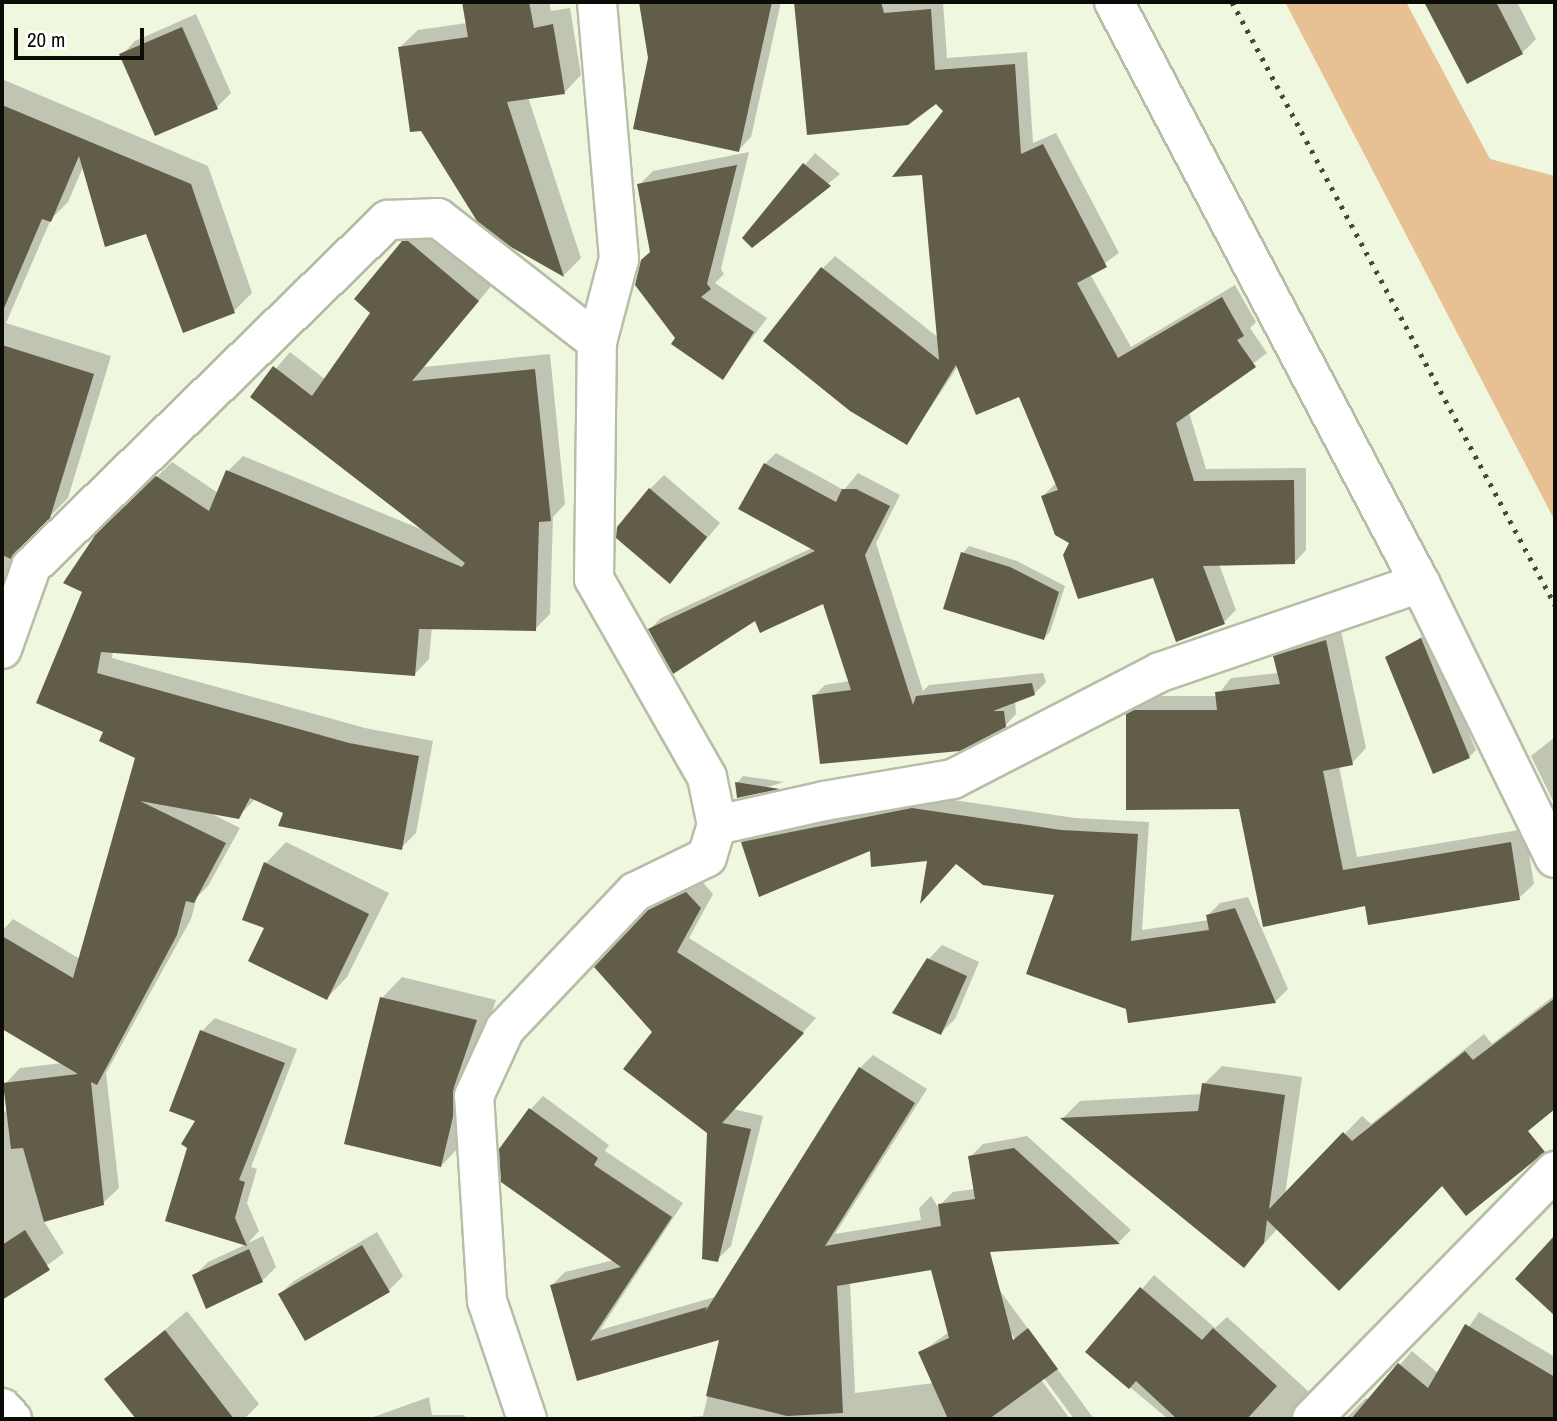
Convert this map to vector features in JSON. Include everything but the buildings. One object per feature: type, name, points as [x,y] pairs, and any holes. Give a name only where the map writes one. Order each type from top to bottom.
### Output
[{"type":"street","points":[[527,1419],[487,1301],[474,1096],[505,1029],[635,892],[707,857],[717,825],[707,776],[594,579],[597,342],[619,259],[597,2]]},
{"type":"street","points":[[1114,2],[1420,583],[1555,858]]},
{"type":"street","points":[[2,649],[31,567],[388,220],[438,218],[597,342]]},
{"type":"street","points":[[717,825],[824,801],[953,779],[1160,672],[1420,583]]},
{"type":"street","points":[[1312,1419],[1555,1171]]},
{"type":"street","points":[[2,1408],[12,1419]]},
{"type":"shaded area","points":[[1285,2],[1406,2],[1490,159],[1555,176],[1555,521]]},
{"type":"railway","points":[[1232,2],[1555,605]]}]
